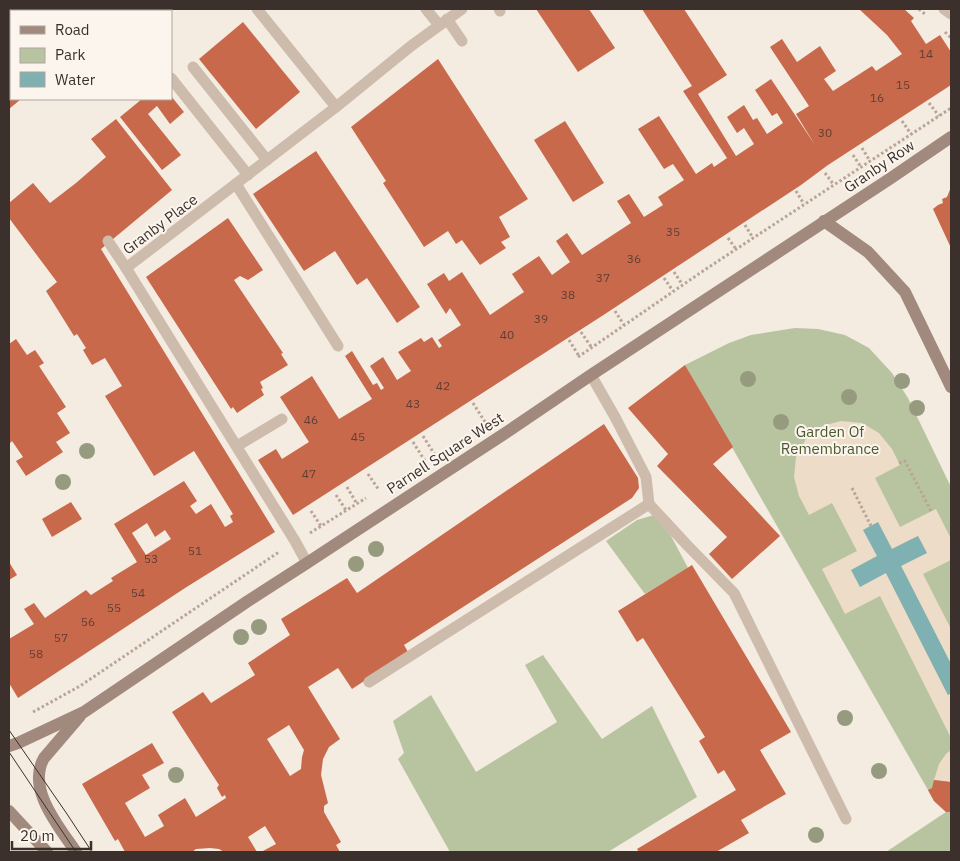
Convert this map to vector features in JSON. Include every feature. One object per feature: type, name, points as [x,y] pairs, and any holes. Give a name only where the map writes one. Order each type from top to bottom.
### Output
[{"type":"main road","name":"Granby Row","points":[[824,221],[951,137]]},
{"type":"main road","name":"Parnell Square West","points":[[9,746],[84,712],[248,601],[308,564],[824,221]]},
{"type":"main road","points":[[824,221],[868,252],[905,292],[951,387]]},
{"type":"main road","name":"Parnell Square West","points":[[76,852],[46,808],[40,789],[39,778],[41,763],[84,712]]},
{"type":"main road","points":[[9,811],[47,852]]},
{"type":"lane","points":[[257,9],[336,107]]},
{"type":"lane","points":[[426,9],[443,22],[462,41]]},
{"type":"lane","name":"Granby Place","points":[[308,564],[296,541],[126,268],[336,107],[410,46],[462,9]]},
{"type":"lane","points":[[944,9],[951,14]]},
{"type":"lane","points":[[193,67],[267,160]]},
{"type":"lane","points":[[172,79],[248,175]]},
{"type":"lane","points":[[236,184],[338,346]]},
{"type":"lane","points":[[108,241],[126,268]]},
{"type":"lane","points":[[591,375],[615,416],[646,477],[649,504],[734,593],[846,819]]},
{"type":"lane","points":[[237,446],[282,419]]},
{"type":"lane","points":[[369,682],[649,504]]},
{"type":"path","points":[[929,103],[939,116]]},
{"type":"path","points":[[572,362],[682,284],[951,108]]},
{"type":"path","points":[[902,121],[911,134]]},
{"type":"path","points":[[862,148],[870,161]]},
{"type":"path","points":[[852,155],[861,167]]},
{"type":"path","points":[[825,173],[834,185]]},
{"type":"path","points":[[796,191],[804,204]]},
{"type":"path","points":[[745,225],[753,238]]},
{"type":"path","points":[[728,238],[736,249]]},
{"type":"path","points":[[674,272],[682,284]]},
{"type":"path","points":[[664,278],[673,291]]},
{"type":"path","points":[[614,311],[624,326]]},
{"type":"path","points":[[581,332],[592,348]]},
{"type":"path","points":[[569,340],[579,356]]},
{"type":"path","points":[[473,403],[485,422],[478,426]]},
{"type":"path","points":[[418,466],[436,455],[423,436]]},
{"type":"path","points":[[413,442],[425,461]]},
{"type":"path","points":[[899,463],[905,461],[931,511]]},
{"type":"path","points":[[368,474],[379,490]]},
{"type":"path","points":[[30,713],[80,686],[296,541],[386,485]]},
{"type":"path","points":[[347,488],[357,504]]},
{"type":"path","points":[[852,488],[871,526]]},
{"type":"path","points":[[336,494],[346,510]]},
{"type":"path","points":[[311,511],[321,526]]},
{"type":"green space","name":"Garden Of Remembrance","points":[[795,328],[818,329],[845,335],[869,348],[892,373],[908,398],[951,487],[951,852],[886,852],[946,812],[934,801],[685,365],[729,343],[751,335]]},
{"type":"green space","points":[[654,515],[671,536],[688,568],[645,594],[606,541],[637,520]]},
{"type":"green space","points":[[543,655],[602,739],[652,706],[697,797],[608,852],[450,852],[398,759],[404,753],[393,721],[431,695],[476,772],[557,722],[525,665]]},
{"type":"shaded area","points":[[841,421],[862,423],[879,433],[892,449],[900,465],[875,478],[900,527],[936,509],[951,539],[951,558],[949,561],[923,574],[951,629],[951,664],[901,566],[918,536],[892,549],[878,523],[864,530],[948,695],[951,693],[951,738],[880,596],[845,614],[822,569],[857,551],[832,503],[809,515],[799,496],[794,477],[796,457],[806,439],[822,426]]},
{"type":"shaded area","points":[[951,750],[951,782],[934,780],[939,764]]},
{"type":"water","points":[[878,522],[892,549],[918,536],[927,553],[901,566],[951,664],[951,693],[948,695],[886,573],[860,587],[851,570],[877,556],[863,530]]},
{"type":"building","points":[[46,9],[134,9],[132,10]]},
{"type":"building","points":[[536,9],[589,9],[615,48],[578,72]]},
{"type":"building","points":[[642,9],[684,9],[727,75],[698,94],[736,156],[754,144],[744,128],[737,133],[727,117],[744,105],[753,120],[757,118],[767,134],[783,123],[777,113],[772,116],[755,90],[771,79],[815,145],[796,114],[809,106],[770,47],[782,39],[797,62],[820,46],[836,71],[824,79],[833,91],[872,66],[876,71],[902,54],[887,35],[859,9],[904,9],[914,18],[911,21],[926,44],[940,35],[951,52],[951,85],[605,314],[293,515],[258,460],[276,449],[282,459],[309,442],[280,397],[312,376],[339,419],[372,399],[345,356],[352,351],[373,385],[377,383],[381,390],[384,388],[370,366],[383,357],[397,380],[411,371],[398,352],[421,338],[424,342],[432,337],[439,348],[442,346],[438,340],[461,325],[450,308],[446,314],[427,284],[444,273],[449,281],[462,272],[490,315],[524,292],[512,274],[539,256],[552,275],[570,262],[556,241],[567,233],[582,255],[631,223],[617,201],[629,194],[644,217],[663,205],[658,197],[684,180],[673,164],[664,169],[638,129],[659,116],[696,174],[712,163],[714,167],[727,158],[683,91],[692,86]]},
{"type":"building","points":[[243,22],[300,92],[256,129],[199,59]]},
{"type":"building","points":[[9,38],[10,100],[20,100],[9,109]]},
{"type":"building","points":[[438,59],[528,199],[499,217],[510,237],[501,242],[506,248],[480,265],[462,240],[456,244],[448,231],[424,247],[383,183],[386,181],[351,127]]},
{"type":"building","points":[[172,97],[184,112],[170,124],[157,106],[148,114],[181,155],[162,170],[120,117],[141,100],[172,100]]},
{"type":"building","points":[[116,119],[172,190],[101,249],[275,532],[185,588],[18,698],[9,683],[9,639],[34,624],[24,609],[34,603],[45,618],[86,590],[91,595],[113,581],[111,578],[137,562],[114,524],[184,481],[197,501],[190,506],[196,514],[211,504],[225,527],[233,522],[230,516],[233,514],[194,451],[154,476],[105,396],[122,386],[105,358],[92,365],[83,350],[86,348],[77,334],[74,336],[46,291],[57,282],[9,218],[9,203],[33,183],[50,203],[106,157],[91,139]],"holes":[[[147,523],[155,537],[165,530],[171,539],[146,555],[132,533]]]},
{"type":"building","points":[[565,121],[604,183],[573,202],[534,140]]},
{"type":"building","points":[[316,151],[420,307],[397,323],[367,278],[357,285],[335,251],[304,271],[253,194]]},
{"type":"building","points":[[951,187],[951,248],[933,209],[943,203],[942,199],[947,197]]},
{"type":"building","points":[[228,218],[263,270],[248,280],[240,276],[234,280],[283,353],[281,354],[288,365],[260,382],[264,395],[237,413],[233,407],[231,409],[146,277]]},
{"type":"building","points":[[16,339],[27,355],[35,350],[44,363],[39,366],[66,407],[57,413],[70,433],[56,442],[63,452],[26,476],[16,461],[23,457],[12,441],[9,444],[9,344]]},
{"type":"building","points":[[685,365],[733,447],[713,464],[780,536],[732,579],[709,554],[727,537],[657,466],[668,454],[628,408]]},
{"type":"building","points":[[604,424],[638,478],[639,488],[632,498],[404,645],[408,652],[352,689],[338,668],[308,687],[340,739],[329,747],[323,759],[321,775],[328,803],[324,806],[324,812],[341,842],[336,845],[340,852],[261,852],[276,844],[265,826],[248,837],[257,852],[224,852],[219,849],[210,848],[196,849],[192,852],[125,852],[118,839],[115,841],[82,784],[152,743],[164,763],[142,775],[150,788],[125,803],[145,837],[164,826],[158,815],[185,798],[196,817],[226,798],[225,795],[222,797],[217,788],[219,785],[172,712],[203,692],[211,703],[255,675],[248,663],[290,635],[281,619],[347,578],[357,593]],"holes":[[[289,725],[304,750],[301,769],[290,776],[267,739]]]},
{"type":"building","points":[[71,502],[82,519],[52,537],[42,519]]},
{"type":"building","points":[[9,562],[17,575],[9,580]]},
{"type":"building","points":[[692,565],[791,732],[760,750],[786,794],[741,820],[749,833],[716,852],[639,852],[637,849],[736,790],[724,770],[718,774],[699,741],[705,737],[643,638],[637,642],[618,611]]},
{"type":"building","points":[[934,780],[951,782],[951,812],[946,812],[934,801],[928,790],[932,788]]},
{"type":"tram line","points":[[9,730],[92,852]]},
{"type":"tram line","points":[[9,752],[76,852]]}]
